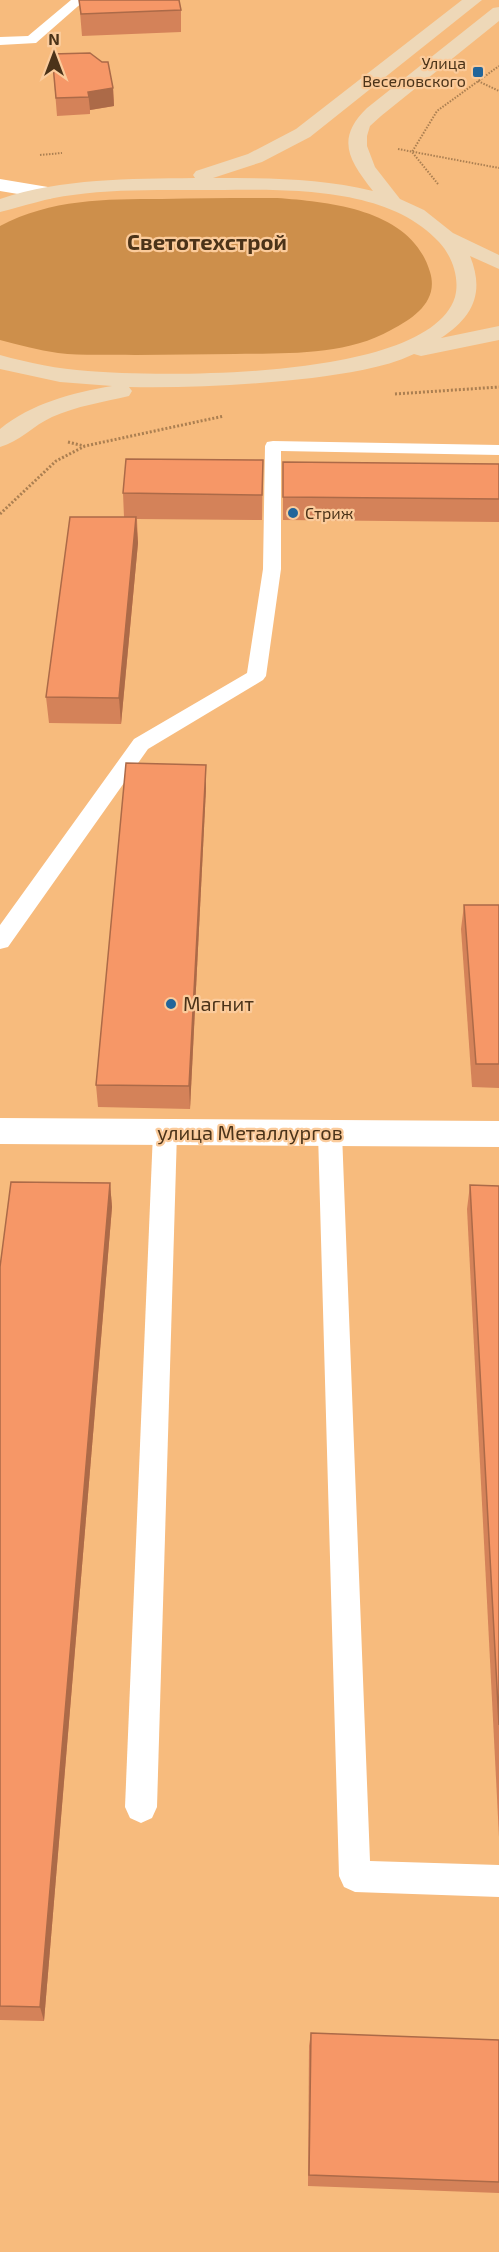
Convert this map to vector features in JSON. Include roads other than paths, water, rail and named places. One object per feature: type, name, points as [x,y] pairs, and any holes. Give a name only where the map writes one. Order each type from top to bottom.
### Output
[{"type":"main road","points":[[176,184],[255,158],[303,133],[473,0]]},
{"type":"main road","points":[[393,203],[363,165],[357,140],[361,126],[374,112],[499,12]]},
{"type":"main road","points":[[0,206],[48,193],[98,187],[176,184],[313,187],[357,193],[393,203],[429,222],[448,238],[499,263]]},
{"type":"main road","points":[[396,354],[451,321],[463,304],[467,284],[463,261],[448,238]]},
{"type":"main road","points":[[2,363],[58,375],[120,379],[192,380],[267,376],[338,368],[499,333]]},
{"type":"main road","points":[[0,440],[39,412],[81,398],[192,380]]},
{"type":"street","points":[[0,185],[48,193]]},
{"type":"street","name":"улица Металлургов","points":[[0,1131],[499,1134]]},
{"type":"lane","points":[[0,41],[31,40],[79,0]]},
{"type":"lane","points":[[0,941],[141,744],[256,676],[272,569],[273,446],[499,450]]},
{"type":"lane","points":[[141,1807],[165,1132]]},
{"type":"lane","points":[[330,1133],[355,1876],[499,1881]]},
{"type":"place","name":"Улица Веселовского","points":[[478,72]]},
{"type":"place","name":"Стриж","points":[[293,513]]},
{"type":"place","name":"Магнит","points":[[171,1004]]},
{"type":"district","name":"Светотехстрой","points":[[207,242]]}]
